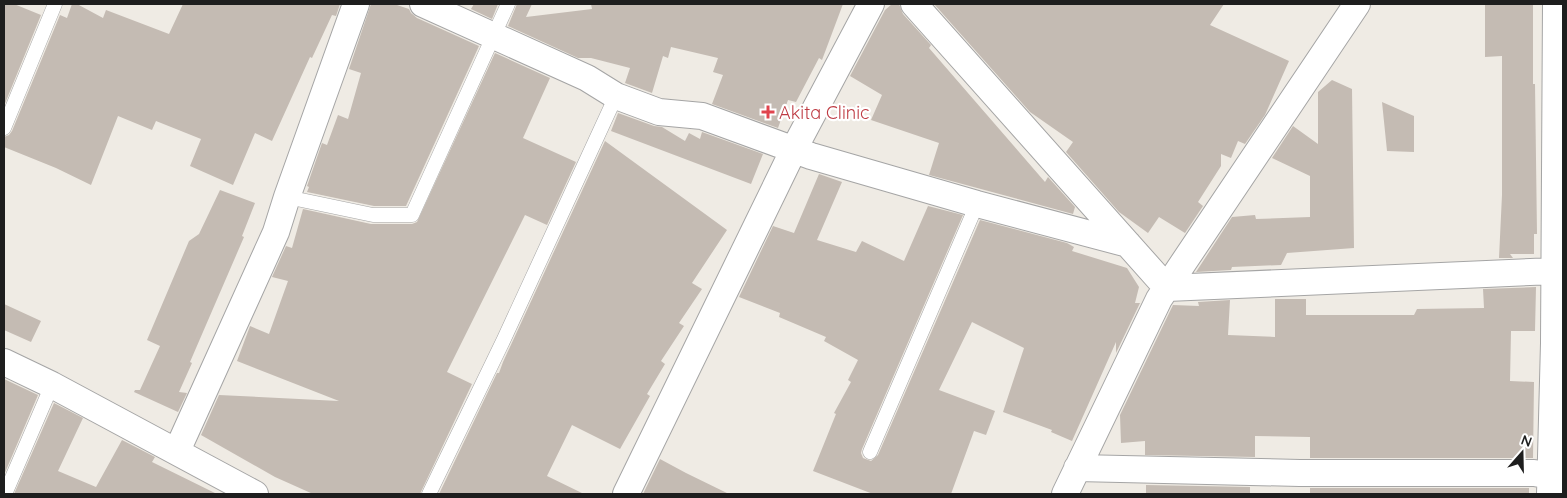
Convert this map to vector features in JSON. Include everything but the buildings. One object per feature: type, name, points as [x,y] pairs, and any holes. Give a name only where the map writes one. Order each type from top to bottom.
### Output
[{"type":"street","points":[[176,450],[276,232],[286,197],[356,4]]},
{"type":"street","points":[[423,4],[587,78],[616,96],[660,112],[702,116],[811,156],[977,204],[1128,244]]},
{"type":"street","points":[[626,494],[794,149],[871,4]]},
{"type":"street","points":[[914,4],[1167,288]]},
{"type":"street","points":[[1065,494],[1159,299],[1357,4]]},
{"type":"street","points":[[1077,468],[1300,483],[1534,473],[1555,483],[1559,344],[1554,271],[1559,186],[1556,4]]},
{"type":"street","points":[[1167,288],[1554,271]]},
{"type":"street","points":[[4,362],[176,450],[255,494]]},
{"type":"lane","points":[[286,197],[373,215],[412,215],[508,4]]},
{"type":"lane","points":[[4,128],[50,5]]},
{"type":"lane","points":[[429,494],[504,339],[616,96]]},
{"type":"lane","points":[[870,452],[977,204]]},
{"type":"lane","points":[[5,494],[52,385]]},
{"type":"place","name":"Akita Clinic","points":[[768,112]]}]
